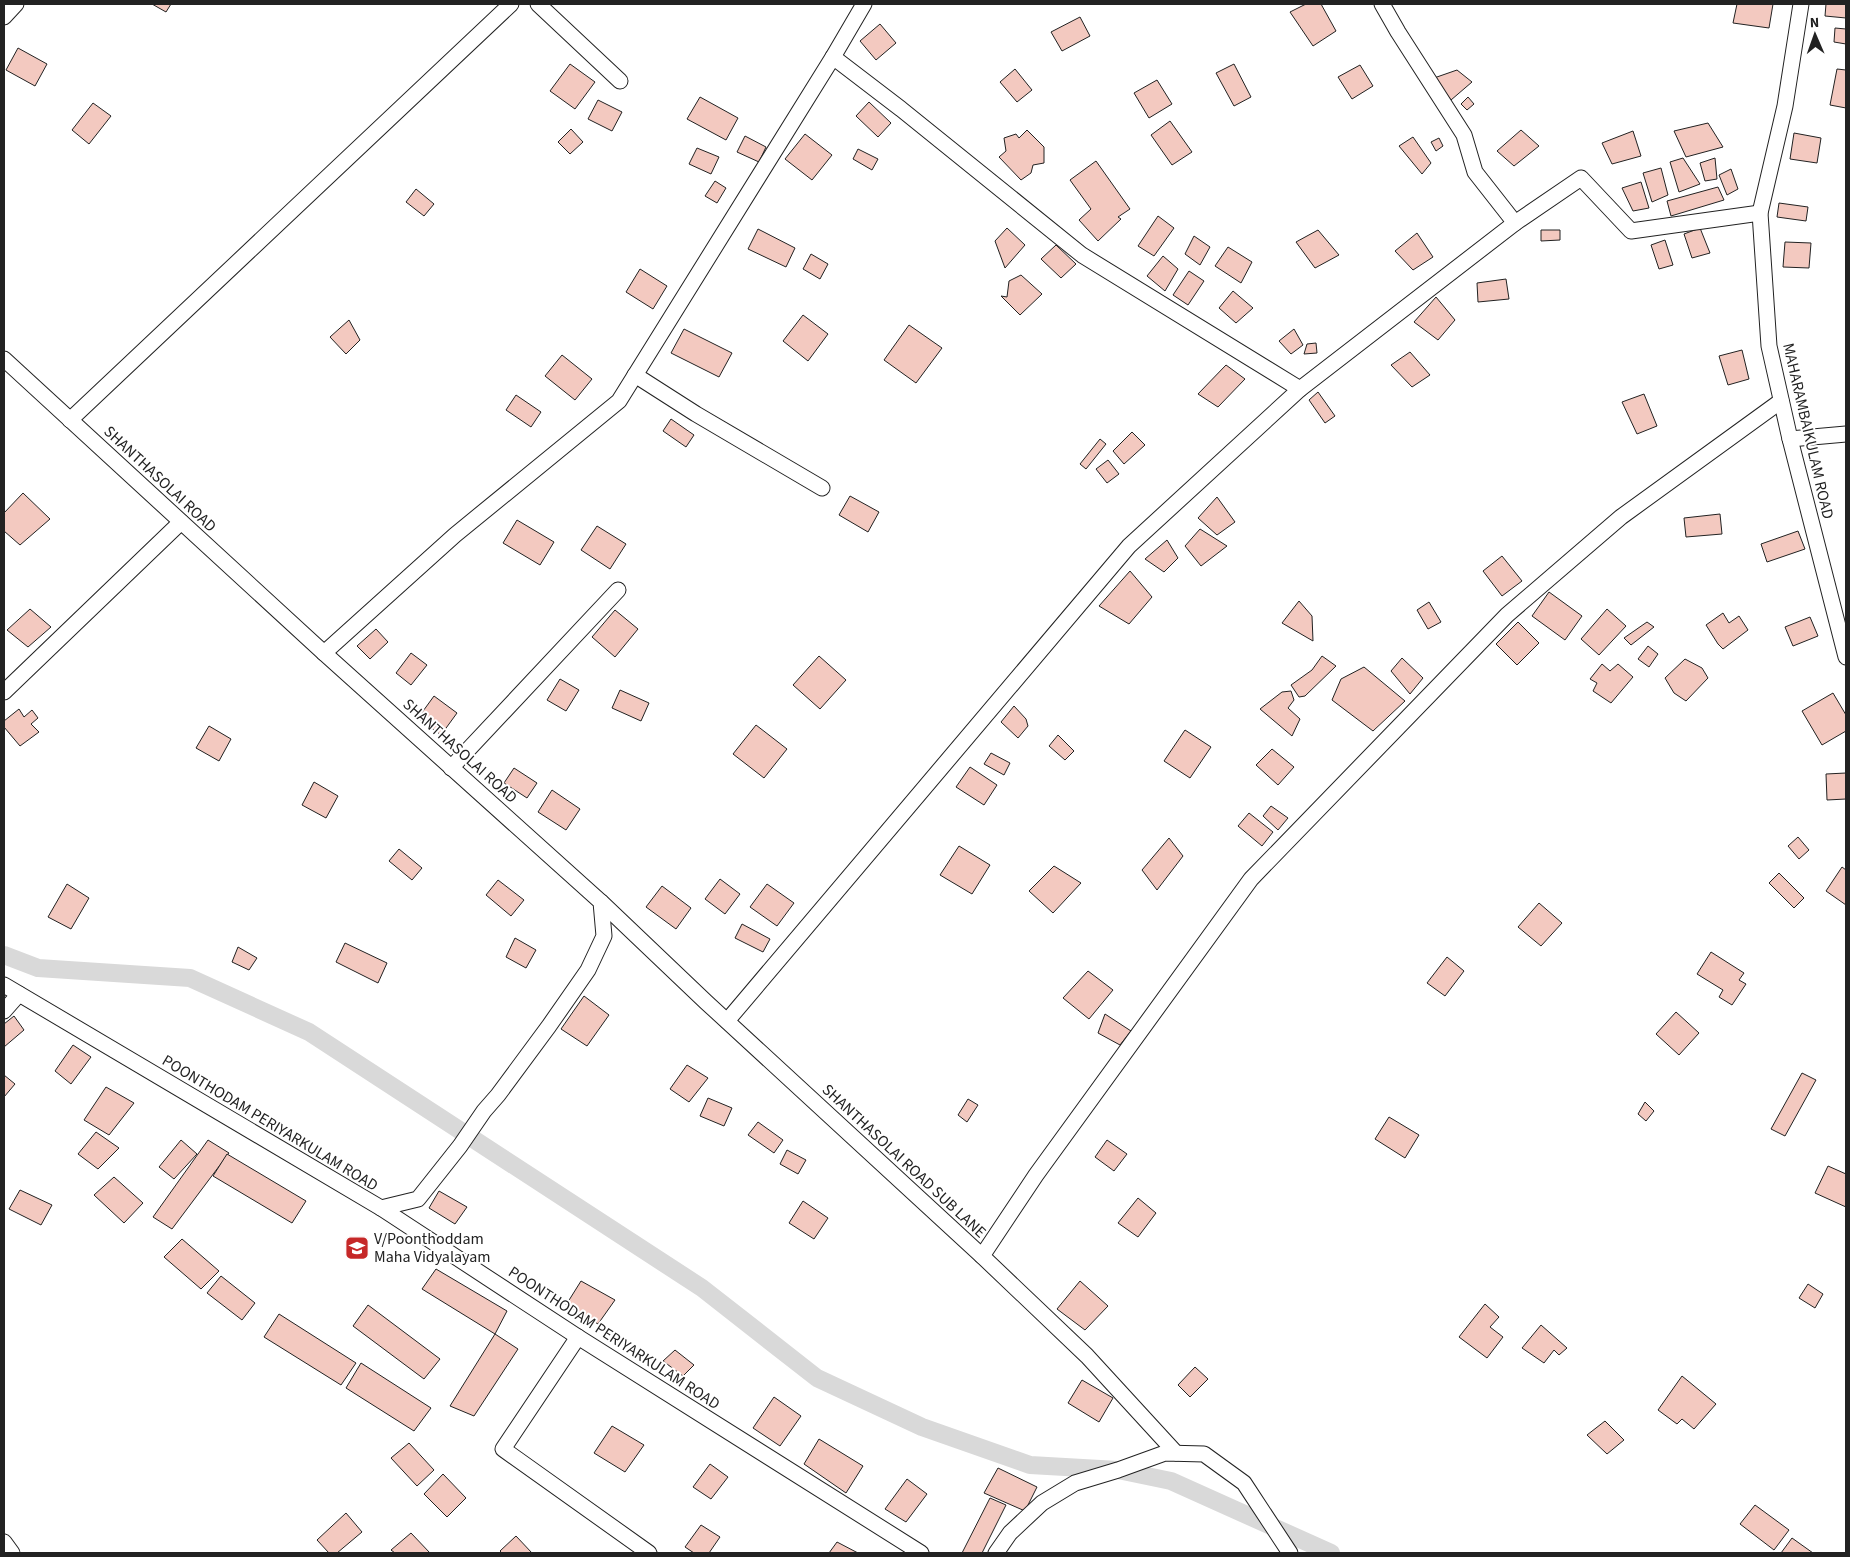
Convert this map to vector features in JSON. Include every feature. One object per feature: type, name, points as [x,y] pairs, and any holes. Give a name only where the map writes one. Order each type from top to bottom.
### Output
[{"type":"street","points":[[4,17],[16,4]]},
{"type":"street","points":[[70,420],[511,4]]},
{"type":"street","points":[[538,4],[620,80]]},
{"type":"street","points":[[324,653],[455,535],[619,400],[833,57],[864,4]]},
{"type":"street","points":[[1382,4],[1464,135],[1474,172],[1515,223]]},
{"type":"street","name":"MAHARAMBAIKULAM ROAD","points":[[1801,4],[1785,106],[1760,213],[1769,346],[1780,401],[1846,657]]},
{"type":"street","points":[[833,57],[901,108],[1082,255],[1300,388]]},
{"type":"street","points":[[727,1021],[1129,546],[1300,388],[1515,223],[1581,178],[1631,231],[1760,213]]},
{"type":"street","name":"SHANTHASOLAI ROAD","points":[[4,359],[324,653],[601,902]]},
{"type":"street","points":[[634,375],[822,488]]},
{"type":"street","points":[[982,1256],[1036,1175],[1251,879],[1507,615],[1621,517],[1780,401]]},
{"type":"street","points":[[1790,439],[1846,434]]},
{"type":"street","points":[[4,692],[181,522]]},
{"type":"street","points":[[451,768],[618,590]]},
{"type":"street","points":[[381,1208],[418,1199],[460,1146],[588,970],[604,936],[601,902]]},
{"type":"street","name":"SHANTHASOLAI ROAD SUB LANE","points":[[601,902],[1087,1356],[1176,1453]]},
{"type":"street","name":"POONTHODAM PERIYARKULAM ROAD","points":[[4,985],[381,1208],[578,1337],[921,1553]]},
{"type":"street","points":[[4,1011],[19,994]]},
{"type":"street","points":[[578,1337],[503,1449],[648,1553]]},
{"type":"street","points":[[996,1553],[1010,1533],[1042,1503],[1075,1483],[1118,1470],[1165,1452],[1204,1454],[1244,1482],[1290,1553]]},
{"type":"street","points":[[4,1542],[12,1553]]},
{"type":"building","points":[[152,4],[171,4],[166,12]]},
{"type":"building","points":[[1306,4],[1321,4],[1336,31],[1313,46],[1290,12]]},
{"type":"building","points":[[1737,4],[1773,4],[1769,28],[1733,23]]},
{"type":"building","points":[[1826,4],[1846,4],[1846,18],[1825,16]]},
{"type":"building","points":[[1080,17],[1090,36],[1062,51],[1051,32]]},
{"type":"building","points":[[880,24],[896,43],[876,60],[860,41]]},
{"type":"building","points":[[1835,28],[1846,29],[1846,44],[1834,42]]},
{"type":"building","points":[[18,48],[47,64],[35,86],[6,70]]},
{"type":"building","points":[[570,64],[595,82],[575,109],[550,91]]},
{"type":"building","points":[[1234,64],[1251,97],[1234,106],[1216,73]]},
{"type":"building","points":[[1360,65],[1373,86],[1352,99],[1338,77]]},
{"type":"building","points":[[1015,69],[1032,90],[1017,102],[1000,82]]},
{"type":"building","points":[[1837,69],[1846,70],[1846,108],[1830,105]]},
{"type":"building","points":[[1457,70],[1472,82],[1451,100],[1434,78]]},
{"type":"building","points":[[1157,80],[1172,104],[1149,118],[1134,93]]},
{"type":"building","points":[[700,97],[738,118],[726,140],[687,119]]},
{"type":"building","points":[[1468,97],[1474,104],[1467,110],[1461,104]]},
{"type":"building","points":[[598,100],[622,112],[612,131],[588,119]]},
{"type":"building","points":[[869,102],[891,123],[878,137],[856,116]]},
{"type":"building","points":[[93,103],[111,116],[89,144],[72,130]]},
{"type":"building","points":[[1170,121],[1192,152],[1172,165],[1151,135]]},
{"type":"building","points":[[1708,123],[1723,147],[1686,157],[1674,131]]},
{"type":"building","points":[[571,129],[583,142],[570,154],[558,142]]},
{"type":"building","points":[[1027,130],[1044,147],[1044,163],[1033,165],[1031,173],[1021,180],[999,157],[1006,151],[1004,138],[1016,134],[1019,138]]},
{"type":"building","points":[[1521,130],[1539,146],[1514,166],[1497,151]]},
{"type":"building","points":[[1633,131],[1641,156],[1612,164],[1602,143]]},
{"type":"building","points":[[1794,133],[1821,138],[1817,163],[1790,159]]},
{"type":"building","points":[[805,134],[832,155],[812,180],[785,159]]},
{"type":"building","points":[[745,136],[766,147],[759,162],[737,152]]},
{"type":"building","points":[[1413,137],[1431,163],[1422,174],[1399,146]]},
{"type":"building","points":[[1439,138],[1443,146],[1436,151],[1431,142]]},
{"type":"building","points":[[697,148],[719,157],[711,174],[689,164]]},
{"type":"building","points":[[858,149],[878,159],[872,170],[853,159]]},
{"type":"building","points":[[1683,158],[1700,184],[1679,192],[1670,162]]},
{"type":"building","points":[[1715,158],[1717,179],[1705,181],[1700,163]]},
{"type":"building","points":[[1096,161],[1130,209],[1118,217],[1121,219],[1098,241],[1079,220],[1091,209],[1070,180]]},
{"type":"building","points":[[1661,168],[1668,195],[1652,202],[1643,173]]},
{"type":"building","points":[[1731,169],[1738,189],[1727,195],[1719,175]]},
{"type":"building","points":[[715,181],[726,188],[717,203],[705,196]]},
{"type":"building","points":[[1641,182],[1649,208],[1633,211],[1622,188]]},
{"type":"building","points":[[1718,187],[1724,200],[1671,216],[1667,201]]},
{"type":"building","points":[[416,189],[434,204],[424,216],[406,202]]},
{"type":"building","points":[[1779,203],[1808,207],[1806,221],[1777,217]]},
{"type":"building","points":[[1158,216],[1174,228],[1154,256],[1138,246]]},
{"type":"building","points":[[1007,228],[1025,245],[1005,268],[995,241]]},
{"type":"building","points":[[1700,228],[1710,253],[1692,258],[1684,234]]},
{"type":"building","points":[[758,229],[795,248],[786,267],[748,249]]},
{"type":"building","points":[[1318,230],[1339,255],[1315,268],[1296,242]]},
{"type":"building","points":[[1541,230],[1560,230],[1560,240],[1541,241]]},
{"type":"building","points":[[1417,233],[1433,257],[1413,270],[1395,251]]},
{"type":"building","points":[[1194,236],[1210,247],[1200,265],[1185,254]]},
{"type":"building","points":[[1665,240],[1673,265],[1659,269],[1651,245]]},
{"type":"building","points":[[1785,242],[1811,243],[1809,268],[1783,267]]},
{"type":"building","points":[[1056,245],[1076,264],[1061,278],[1041,259]]},
{"type":"building","points":[[1228,247],[1252,262],[1241,283],[1215,266]]},
{"type":"building","points":[[811,254],[828,264],[820,279],[803,269]]},
{"type":"building","points":[[1163,256],[1178,269],[1165,291],[1147,276]]},
{"type":"building","points":[[640,269],[667,286],[653,309],[626,292]]},
{"type":"building","points":[[1189,271],[1204,281],[1188,305],[1173,295]]},
{"type":"building","points":[[1021,275],[1042,294],[1020,315],[1001,296],[1007,297],[1009,281]]},
{"type":"building","points":[[1506,279],[1509,299],[1478,302],[1477,283]]},
{"type":"building","points":[[1233,291],[1253,308],[1236,323],[1219,308]]},
{"type":"building","points":[[1436,297],[1455,320],[1438,340],[1414,322]]},
{"type":"building","points":[[803,315],[828,334],[808,361],[783,341]]},
{"type":"building","points":[[349,320],[360,340],[346,354],[330,337]]},
{"type":"building","points":[[909,325],[942,348],[916,383],[884,360]]},
{"type":"building","points":[[684,329],[732,353],[719,377],[671,353]]},
{"type":"building","points":[[1294,329],[1303,345],[1291,354],[1279,341]]},
{"type":"building","points":[[1316,343],[1317,353],[1304,354],[1307,344]]},
{"type":"building","points":[[1742,350],[1749,379],[1728,385],[1719,356]]},
{"type":"building","points":[[1410,352],[1430,375],[1412,387],[1391,365]]},
{"type":"building","points":[[562,355],[592,379],[575,400],[545,376]]},
{"type":"building","points":[[1226,365],[1245,379],[1218,407],[1198,394]]},
{"type":"building","points":[[1318,392],[1335,416],[1325,423],[1309,400]]},
{"type":"building","points":[[1644,394],[1657,426],[1637,434],[1622,402]]},
{"type":"building","points":[[516,395],[541,412],[531,427],[506,410]]},
{"type":"building","points":[[671,419],[694,435],[686,447],[663,431]]},
{"type":"building","points":[[1132,432],[1145,445],[1124,464],[1113,451]]},
{"type":"building","points":[[1100,439],[1106,444],[1086,469],[1080,464]]},
{"type":"building","points":[[1108,460],[1119,474],[1107,483],[1096,469]]},
{"type":"building","points":[[23,493],[50,519],[20,545],[4,531],[4,513]]},
{"type":"building","points":[[850,496],[879,512],[868,532],[839,515]]},
{"type":"building","points":[[1217,497],[1235,522],[1217,535],[1198,518]]},
{"type":"building","points":[[1720,514],[1722,534],[1686,537],[1684,518]]},
{"type":"building","points":[[517,520],[554,542],[540,565],[503,543]]},
{"type":"building","points":[[597,526],[626,544],[610,569],[581,550]]},
{"type":"building","points":[[1200,529],[1227,546],[1201,566],[1185,546]]},
{"type":"building","points":[[1798,531],[1805,549],[1767,562],[1761,544]]},
{"type":"building","points":[[1167,540],[1178,558],[1164,572],[1145,559]]},
{"type":"building","points":[[1502,556],[1522,581],[1502,596],[1483,571]]},
{"type":"building","points":[[1130,571],[1152,597],[1129,624],[1099,606]]},
{"type":"building","points":[[1549,592],[1582,616],[1565,640],[1532,616]]},
{"type":"building","points":[[1299,601],[1312,616],[1313,641],[1282,623]]},
{"type":"building","points":[[1429,602],[1441,622],[1428,629],[1417,610]]},
{"type":"building","points":[[30,609],[51,627],[28,647],[7,630]]},
{"type":"building","points":[[1607,609],[1626,626],[1599,655],[1581,639]]},
{"type":"building","points":[[615,610],[638,629],[615,657],[592,637]]},
{"type":"building","points":[[1723,613],[1729,623],[1739,616],[1748,630],[1723,649],[1706,625]]},
{"type":"building","points":[[1810,617],[1818,636],[1793,646],[1785,627]]},
{"type":"building","points":[[1518,622],[1539,643],[1517,665],[1496,644]]},
{"type":"building","points":[[1647,622],[1654,627],[1631,645],[1624,638]]},
{"type":"building","points":[[376,629],[388,642],[370,659],[357,646]]},
{"type":"building","points":[[1648,646],[1658,654],[1649,667],[1638,659]]},
{"type":"building","points":[[411,653],[427,665],[411,685],[396,673]]},
{"type":"building","points":[[819,656],[846,680],[820,709],[793,685]]},
{"type":"building","points":[[1322,656],[1336,666],[1305,696],[1299,697],[1291,685],[1312,670]]},
{"type":"building","points":[[1402,658],[1423,678],[1410,694],[1391,671]]},
{"type":"building","points":[[1685,659],[1702,668],[1708,678],[1686,701],[1674,693],[1665,678]]},
{"type":"building","points":[[1602,664],[1610,671],[1618,664],[1633,677],[1611,703],[1593,691],[1597,683],[1590,679]]},
{"type":"building","points":[[1364,667],[1405,701],[1373,731],[1332,700],[1341,679]]},
{"type":"building","points":[[560,679],[579,690],[566,711],[547,700]]},
{"type":"building","points":[[620,690],[649,703],[641,721],[612,708]]},
{"type":"building","points":[[1291,691],[1294,700],[1288,708],[1300,719],[1292,736],[1260,709],[1282,692]]},
{"type":"building","points":[[1833,693],[1846,715],[1846,731],[1822,745],[1802,711]]},
{"type":"building","points":[[434,696],[457,713],[441,735],[418,718]]},
{"type":"building","points":[[1014,706],[1026,719],[1028,726],[1018,738],[1001,722]]},
{"type":"building","points":[[19,709],[24,717],[32,710],[38,718],[31,724],[39,732],[20,746],[4,727],[4,721]]},
{"type":"building","points":[[756,725],[787,749],[764,778],[733,754]]},
{"type":"building","points":[[209,726],[231,739],[219,761],[196,748]]},
{"type":"building","points":[[1185,730],[1211,747],[1190,778],[1164,761]]},
{"type":"building","points":[[1058,735],[1074,751],[1065,760],[1049,746]]},
{"type":"building","points":[[1272,749],[1294,767],[1278,785],[1256,765]]},
{"type":"building","points":[[991,753],[1010,763],[1004,775],[984,764]]},
{"type":"building","points":[[970,767],[997,785],[984,805],[956,787]]},
{"type":"building","points":[[514,768],[537,783],[527,798],[504,783]]},
{"type":"building","points":[[1846,773],[1846,799],[1827,800],[1826,774]]},
{"type":"building","points":[[314,782],[338,796],[326,818],[302,805]]},
{"type":"building","points":[[552,790],[580,809],[566,830],[538,812]]},
{"type":"building","points":[[1271,806],[1288,818],[1278,830],[1263,816]]},
{"type":"building","points":[[1249,813],[1273,832],[1262,846],[1238,826]]},
{"type":"building","points":[[1798,837],[1809,850],[1799,859],[1788,846]]},
{"type":"building","points":[[1169,838],[1183,856],[1157,890],[1142,870]]},
{"type":"building","points":[[959,846],[990,865],[972,894],[940,875]]},
{"type":"building","points":[[399,849],[422,868],[412,880],[389,861]]},
{"type":"building","points":[[1054,866],[1081,883],[1053,913],[1029,891]]},
{"type":"building","points":[[1842,867],[1846,870],[1846,905],[1826,891]]},
{"type":"building","points":[[1779,873],[1804,898],[1794,908],[1769,883]]},
{"type":"building","points":[[720,879],[740,894],[725,914],[705,899]]},
{"type":"building","points":[[498,880],[524,900],[511,916],[486,895]]},
{"type":"building","points":[[67,884],[89,898],[71,929],[48,917]]},
{"type":"building","points":[[767,884],[794,903],[777,926],[750,907]]},
{"type":"building","points":[[662,886],[691,908],[676,929],[646,907]]},
{"type":"building","points":[[1539,903],[1562,923],[1541,946],[1518,927]]},
{"type":"building","points":[[742,924],[770,939],[763,952],[735,938]]},
{"type":"building","points":[[515,938],[536,950],[526,968],[506,957]]},
{"type":"building","points":[[345,943],[387,963],[378,983],[336,962]]},
{"type":"building","points":[[238,947],[257,958],[249,970],[232,962]]},
{"type":"building","points":[[1711,952],[1744,973],[1739,980],[1746,984],[1732,1005],[1719,997],[1723,990],[1697,974]]},
{"type":"building","points":[[1447,957],[1464,971],[1445,996],[1427,983]]},
{"type":"building","points":[[1088,971],[1113,990],[1089,1019],[1063,998]]},
{"type":"building","points":[[584,996],[609,1015],[587,1046],[561,1029]]},
{"type":"building","points":[[1676,1012],[1699,1033],[1679,1055],[1656,1034]]},
{"type":"building","points":[[1105,1014],[1131,1031],[1120,1045],[1098,1033]]},
{"type":"building","points":[[14,1016],[24,1030],[4,1047],[4,1024]]},
{"type":"building","points":[[73,1045],[91,1057],[71,1084],[55,1071]]},
{"type":"building","points":[[687,1065],[708,1078],[689,1102],[670,1089]]},
{"type":"building","points":[[1802,1073],[1816,1080],[1785,1136],[1771,1129]]},
{"type":"building","points":[[4,1075],[15,1084],[4,1097]]},
{"type":"building","points":[[106,1087],[134,1103],[109,1135],[84,1120]]},
{"type":"building","points":[[708,1098],[732,1108],[724,1126],[700,1116]]},
{"type":"building","points":[[968,1099],[978,1105],[967,1122],[958,1115]]},
{"type":"building","points":[[1645,1102],[1654,1111],[1646,1121],[1638,1114]]},
{"type":"building","points":[[1389,1117],[1419,1135],[1405,1158],[1375,1139]]},
{"type":"building","points":[[758,1122],[783,1140],[774,1153],[748,1135]]},
{"type":"building","points":[[96,1132],[119,1148],[98,1169],[78,1154]]},
{"type":"building","points":[[181,1140],[197,1154],[174,1179],[159,1167]]},
{"type":"building","points":[[208,1140],[229,1153],[172,1229],[153,1217]]},
{"type":"building","points":[[1107,1140],[1127,1154],[1114,1171],[1095,1157]]},
{"type":"building","points":[[787,1150],[806,1160],[798,1174],[780,1164]]},
{"type":"building","points":[[227,1154],[306,1201],[292,1223],[213,1176]]},
{"type":"building","points":[[1828,1166],[1846,1174],[1846,1207],[1815,1193]]},
{"type":"building","points":[[114,1177],[143,1203],[124,1223],[94,1195]]},
{"type":"building","points":[[20,1190],[52,1205],[41,1225],[9,1209]]},
{"type":"building","points":[[439,1191],[467,1207],[455,1224],[429,1208]]},
{"type":"building","points":[[1138,1198],[1156,1213],[1138,1237],[1118,1223]]},
{"type":"building","points":[[803,1201],[828,1218],[814,1239],[789,1223]]},
{"type":"building","points":[[182,1239],[219,1271],[201,1289],[164,1257]]},
{"type":"building","points":[[436,1269],[507,1311],[495,1334],[422,1289]]},
{"type":"building","points":[[221,1276],[255,1303],[242,1320],[207,1293]]},
{"type":"building","points":[[581,1281],[615,1300],[598,1324],[566,1305]]},
{"type":"building","points":[[1080,1281],[1108,1306],[1085,1330],[1057,1309]]},
{"type":"building","points":[[1808,1284],[1823,1294],[1815,1308],[1799,1298]]},
{"type":"building","points":[[1485,1304],[1499,1317],[1490,1327],[1503,1337],[1487,1358],[1459,1337]]},
{"type":"building","points":[[368,1305],[440,1359],[424,1379],[353,1326]]},
{"type":"building","points":[[279,1314],[356,1363],[341,1385],[264,1337]]},
{"type":"building","points":[[1541,1325],[1567,1348],[1559,1355],[1554,1350],[1544,1363],[1522,1348]]},
{"type":"building","points":[[495,1334],[518,1349],[474,1416],[450,1406]]},
{"type":"building","points":[[675,1350],[694,1365],[683,1376],[663,1361]]},
{"type":"building","points":[[361,1363],[431,1408],[414,1431],[346,1388]]},
{"type":"building","points":[[1195,1367],[1208,1379],[1190,1397],[1178,1385]]},
{"type":"building","points":[[1682,1376],[1716,1404],[1694,1429],[1682,1419],[1677,1424],[1658,1410]]},
{"type":"building","points":[[1082,1380],[1113,1398],[1099,1422],[1068,1403]]},
{"type":"building","points":[[774,1397],[801,1416],[780,1446],[753,1428]]},
{"type":"building","points":[[1605,1421],[1624,1440],[1607,1454],[1587,1435]]},
{"type":"building","points":[[612,1426],[644,1445],[625,1472],[594,1453]]},
{"type":"building","points":[[819,1439],[863,1466],[846,1493],[804,1464]]},
{"type":"building","points":[[409,1443],[434,1470],[417,1486],[391,1458]]},
{"type":"building","points":[[710,1464],[728,1477],[711,1499],[693,1487]]},
{"type":"building","points":[[998,1468],[1037,1487],[1025,1511],[984,1493]]},
{"type":"building","points":[[443,1474],[466,1498],[447,1517],[424,1494]]},
{"type":"building","points":[[907,1479],[927,1494],[906,1522],[885,1509]]},
{"type":"building","points":[[990,1498],[1006,1505],[982,1553],[962,1553]]},
{"type":"building","points":[[1755,1505],[1789,1530],[1774,1550],[1740,1524]]},
{"type":"building","points":[[346,1513],[362,1532],[337,1553],[329,1553],[317,1540]]},
{"type":"building","points":[[701,1525],[720,1537],[709,1553],[694,1553],[685,1547]]},
{"type":"building","points":[[411,1533],[430,1553],[395,1553],[391,1550]]},
{"type":"building","points":[[516,1536],[532,1553],[502,1553],[500,1551]]},
{"type":"building","points":[[1792,1538],[1813,1553],[1781,1553]]},
{"type":"building","points":[[837,1542],[858,1553],[829,1553]]},
{"type":"waterway","points":[[4,955],[38,968],[190,978],[309,1032],[702,1288],[817,1378],[922,1427],[1030,1465],[1118,1470],[1171,1481],[1331,1553]]},
{"type":"place","name":"V/Poonthoddam Maha Vidyalayam","points":[[357,1248]]}]
